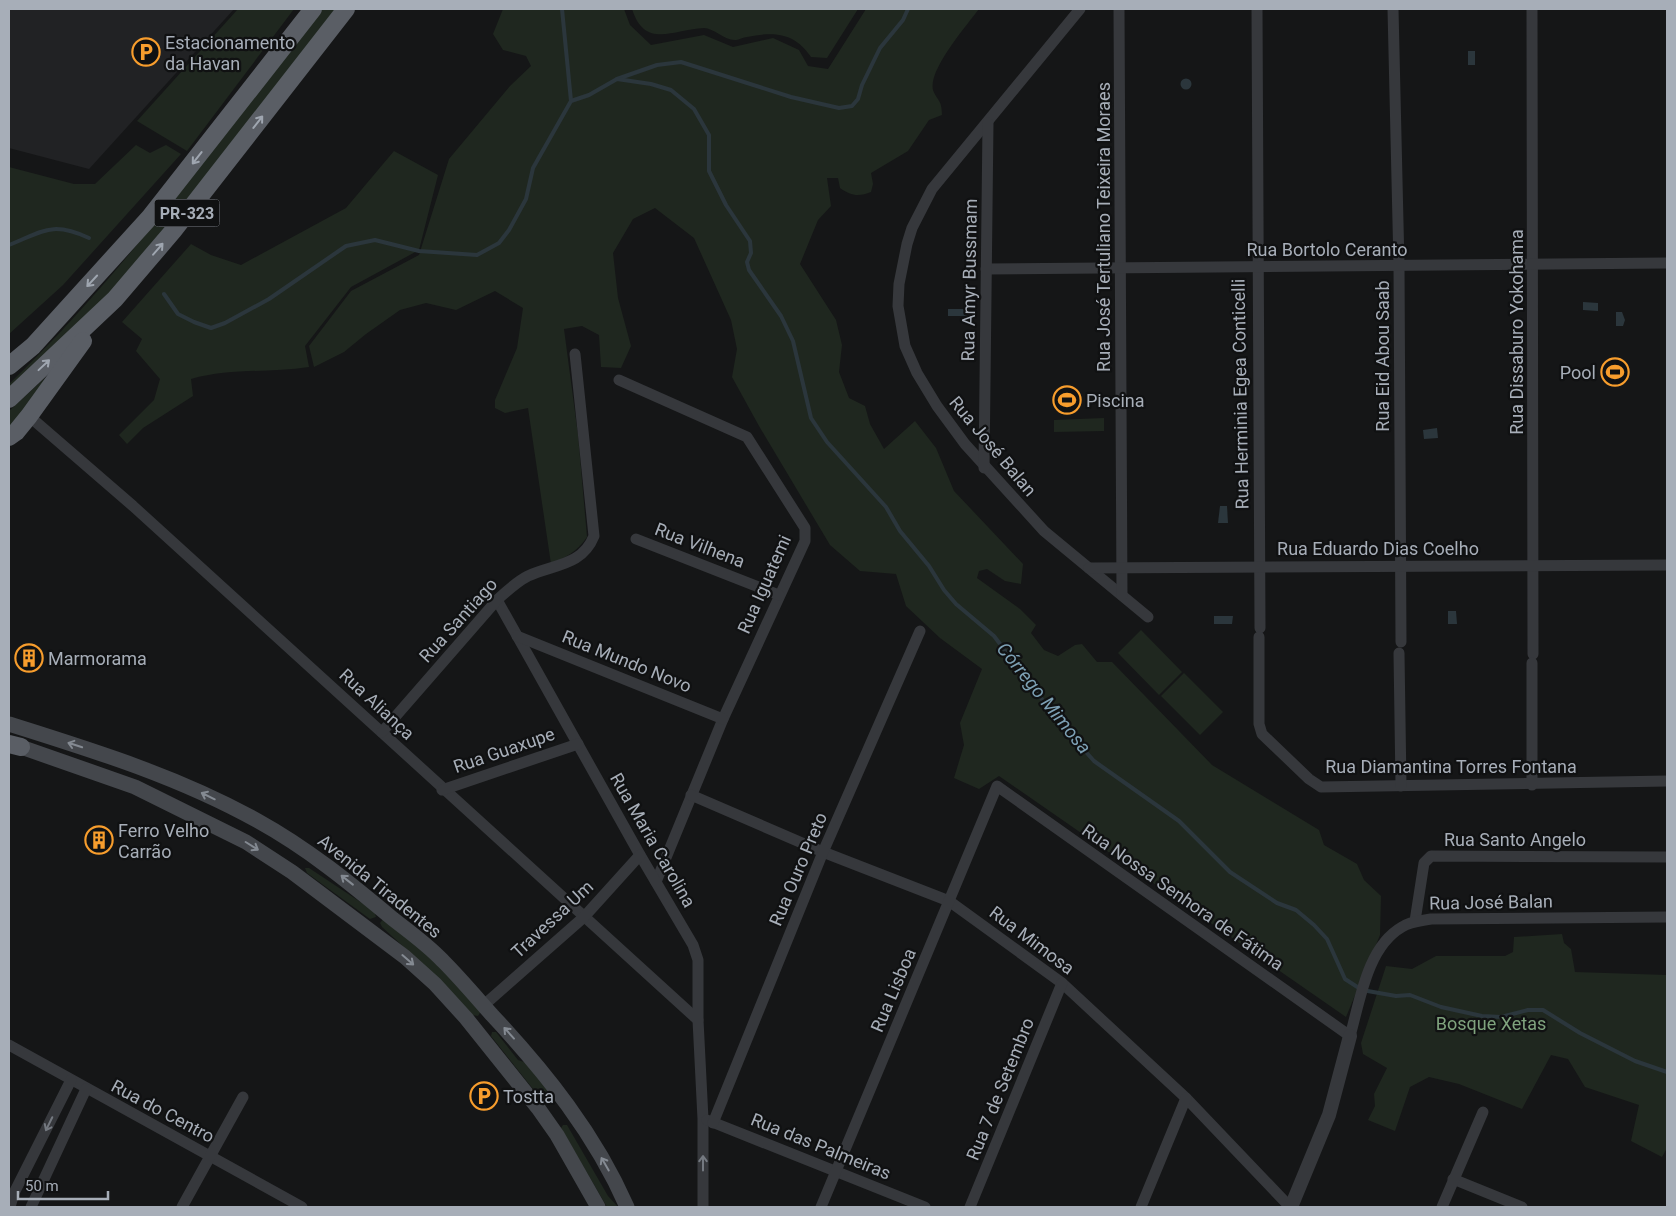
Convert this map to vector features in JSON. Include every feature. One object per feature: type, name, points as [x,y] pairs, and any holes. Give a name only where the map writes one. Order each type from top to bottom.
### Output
[{"type":"highway","name":"PR-323","points":[[9,366],[32,346],[150,218],[313,9]]},
{"type":"highway","name":"PR-323","points":[[9,399],[115,299],[173,231],[346,9]]},
{"type":"highway","points":[[9,437],[16,432],[29,416],[56,376],[115,299]]},
{"type":"highway","points":[[9,373],[32,346]]},
{"type":"main road","name":"Avenida Tiradentes","points":[[9,724],[122,759],[198,791],[280,834],[328,866],[442,959],[484,1005],[570,1107],[609,1170],[627,1207]]},
{"type":"main road","points":[[13,746],[114,778],[158,796],[246,842],[292,872],[369,930],[435,984],[477,1032],[547,1122],[598,1207]]},
{"type":"main road","points":[[114,778],[122,759]]},
{"type":"main road","points":[[369,930],[385,911]]},
{"type":"main road","points":[[477,1032],[494,1017]]},
{"type":"main road","points":[[547,1122],[570,1107]]},
{"type":"street","name":"Rua José Balan","points":[[1080,9],[932,189],[912,228],[902,264],[898,306],[900,328],[917,372],[937,406],[984,468],[1044,531],[1148,617]]},
{"type":"street","name":"Rua José Tertuliano Teixeira Moraes","points":[[1120,9],[1122,595]]},
{"type":"street","name":"Rua Herminia Egea Conticelli","points":[[1257,9],[1259,633]]},
{"type":"street","name":"Rua Eid Abou Saab","points":[[1393,9],[1399,266],[1401,786]]},
{"type":"street","name":"Rua Dissaburo Yokohama","points":[[1532,9],[1534,264],[1532,785]]},
{"type":"street","name":"Rua Amyr Bussmam","points":[[984,468],[988,123]]},
{"type":"street","name":"Rua Bortolo Ceranto","points":[[986,269],[1667,263]]},
{"type":"street","name":"Rua Santiago","points":[[382,732],[497,600],[528,576],[579,558],[589,548],[594,536],[575,354]]},
{"type":"street","name":"Rua Iguatemi","points":[[619,380],[735,430],[747,437],[755,446],[805,528],[806,540],[723,719],[656,882]]},
{"type":"street","name":"Rua Aliança","points":[[29,416],[133,506],[382,732],[442,790],[698,1020]]},
{"type":"street","name":"Rua Vilhena","points":[[636,539],[779,595]]},
{"type":"street","name":"Rua Eduardo Dias Coelho","points":[[1089,568],[1667,565]]},
{"type":"street","name":"Rua Maria Carolina","points":[[497,600],[640,855],[693,945],[698,960],[698,1020],[708,1121],[703,1207]]},
{"type":"street","name":"Rua Ouro Preto","points":[[708,1121],[920,631]]},
{"type":"street","name":"Rua Diamantina Torres Fontana","points":[[1259,633],[1259,724],[1262,734],[1309,779],[1321,787],[1532,785],[1667,781]]},
{"type":"street","name":"Rua Mundo Novo","points":[[517,636],[723,719]]},
{"type":"street","name":"Rua Guaxupe","points":[[442,790],[578,744]]},
{"type":"street","name":"Rua Lisboa","points":[[821,1207],[997,786]]},
{"type":"street","name":"Rua Nossa Senhora de Fátima","points":[[997,786],[1350,1036]]},
{"type":"street","name":"Rua Mimosa","points":[[691,795],[823,852],[949,901],[1062,983],[1186,1098],[1291,1207]]},
{"type":"street","name":"Travessa Um","points":[[484,1005],[584,917],[640,855]]},
{"type":"street","name":"Rua Santo Angelo","points":[[1415,921],[1424,863],[1432,856],[1667,857]]},
{"type":"street","name":"Rua José Balan","points":[[1350,1036],[1360,999],[1375,958],[1390,936],[1402,926],[1415,921],[1432,919],[1667,918]]},
{"type":"street","name":"Rua 7 de Setembro","points":[[970,1207],[1062,983]]},
{"type":"street","points":[[1291,1207],[1329,1115],[1350,1036]]},
{"type":"street","name":"Rua do Centro","points":[[9,1045],[302,1207]]},
{"type":"street","points":[[10,1207],[14,1193],[70,1080]]},
{"type":"street","points":[[31,1207],[86,1089]]},
{"type":"street","points":[[182,1207],[243,1097]]},
{"type":"street","points":[[1141,1207],[1186,1098]]},
{"type":"street","points":[[1442,1207],[1483,1112]]},
{"type":"street","name":"Rua das Palmeiras","points":[[708,1121],[924,1207]]},
{"type":"street","points":[[1453,1180],[1522,1207]]},
{"type":"shaded area","points":[[9,9],[234,9],[89,169],[9,148]]},
{"type":"shaded area","points":[[1468,51],[1475,51],[1475,65],[1468,65]]},
{"type":"shaded area","points":[[1186,78],[1192,84],[1186,90],[1180,84]]},
{"type":"shaded area","points":[[1583,302],[1598,303],[1598,311],[1583,310]]},
{"type":"shaded area","points":[[964,304],[968,304],[968,316],[948,316],[948,309],[964,309]]},
{"type":"shaded area","points":[[1616,312],[1622,312],[1625,320],[1623,326],[1616,326]]},
{"type":"shaded area","name":"Pool","points":[[1610,366],[1616,366],[1619,371],[1616,378],[1610,378]]},
{"type":"shaded area","name":"Piscina","points":[[1061,389],[1068,391],[1068,396],[1074,402],[1072,408],[1059,396]]},
{"type":"shaded area","points":[[1437,428],[1438,438],[1424,439],[1423,430]]},
{"type":"shaded area","points":[[1220,506],[1227,506],[1228,523],[1218,523]]},
{"type":"shaded area","points":[[1448,611],[1456,611],[1457,624],[1448,624]]},
{"type":"shaded area","points":[[1214,616],[1233,616],[1232,624],[1214,624]]},
{"type":"green space","points":[[238,9],[294,9],[187,151],[137,121]]},
{"type":"green space","points":[[320,9],[337,9],[161,235],[107,296],[9,391],[9,384],[52,341],[133,250]]},
{"type":"green space","points":[[503,9],[624,9],[630,25],[651,45],[704,35],[733,47],[773,38],[799,50],[808,66],[828,69],[866,9],[979,9],[958,36],[936,71],[933,90],[940,103],[942,115],[929,120],[908,151],[871,173],[873,184],[871,192],[863,195],[851,194],[840,188],[838,178],[827,178],[831,206],[818,220],[800,264],[836,320],[842,345],[839,372],[849,398],[865,406],[870,424],[884,449],[915,421],[936,448],[954,491],[1023,564],[1021,584],[1005,581],[987,569],[979,571],[977,578],[1020,609],[1036,625],[1031,633],[1044,650],[1058,656],[1075,645],[1082,644],[1097,662],[1112,662],[1212,765],[1319,830],[1324,845],[1357,864],[1364,880],[1381,896],[1380,935],[1346,1017],[999,776],[979,789],[954,778],[964,745],[960,723],[982,669],[940,638],[906,606],[896,574],[860,571],[830,545],[732,377],[737,349],[731,320],[694,238],[655,208],[633,219],[613,253],[618,298],[631,346],[621,368],[601,367],[599,335],[582,326],[564,329],[578,435],[587,537],[575,550],[551,564],[528,408],[505,413],[495,408],[495,400],[517,348],[523,308],[495,291],[456,310],[426,303],[400,310],[344,352],[314,367],[309,346],[351,291],[419,255],[449,159],[510,86],[531,66],[526,56],[503,50],[493,34]]},
{"type":"green space","points":[[632,9],[858,9],[827,58],[811,57],[798,43],[775,34],[732,40],[704,28],[662,34],[653,33],[645,29],[638,22]]},
{"type":"green space","points":[[136,145],[150,153],[166,145],[181,154],[63,285],[9,334],[9,167],[74,184],[95,184]]},
{"type":"green space","points":[[394,151],[438,175],[419,250],[351,287],[305,346],[309,367],[220,373],[191,379],[193,396],[143,428],[127,444],[119,435],[154,400],[160,379],[136,351],[142,339],[122,322],[191,244],[211,255],[241,265],[346,208]]},
{"type":"green space","points":[[46,377],[18,423],[9,431],[9,411]]},
{"type":"green space","points":[[1104,418],[1104,431],[1054,432],[1054,420]]},
{"type":"green space","points":[[1141,630],[1182,672],[1159,695],[1118,653]]},
{"type":"green space","points":[[1184,673],[1223,712],[1200,735],[1161,696]]},
{"type":"green space","points":[[305,868],[309,868],[374,911],[376,917],[370,919],[307,873]]},
{"type":"green space","points":[[384,918],[428,953],[481,1011],[478,1016],[472,1015],[428,969],[382,927],[380,923]]},
{"type":"green space","name":"Bosque Xetas","points":[[1562,934],[1564,943],[1571,949],[1575,972],[1667,975],[1667,1148],[1662,1157],[1631,1141],[1639,1105],[1585,1087],[1568,1059],[1551,1055],[1522,1109],[1459,1084],[1429,1077],[1410,1087],[1395,1131],[1368,1120],[1375,1106],[1374,1094],[1387,1068],[1363,1054],[1361,1043],[1386,966],[1412,969],[1436,956],[1505,956],[1513,952],[1514,937]]},
{"type":"green space","points":[[492,1032],[496,1032],[518,1060],[530,1064],[556,1101],[549,1105],[545,1104],[491,1036]]},
{"type":"green space","points":[[563,1125],[567,1125],[608,1196],[618,1207],[607,1207],[561,1128]]},
{"type":"waterway","points":[[562,9],[571,101]]},
{"type":"waterway","points":[[617,79],[657,65],[681,62],[791,97],[839,108],[852,106],[858,99],[862,85],[880,48],[903,20],[908,9]]},
{"type":"waterway","name":"Córrego Mimosa","points":[[164,294],[178,314],[211,328],[225,323],[269,299],[346,246],[375,240],[419,251],[477,255],[499,243],[509,230],[526,199],[533,168],[571,101],[589,95],[617,79],[651,84],[671,90],[694,109],[709,135],[709,171],[726,205],[750,241],[751,253],[747,262],[749,270],[781,316],[793,341],[811,418],[827,442],[886,507],[900,531],[929,566],[944,590],[956,604],[994,636],[1060,723],[1094,761],[1179,821],[1230,872],[1277,903],[1296,910],[1314,925],[1327,939],[1345,979],[1362,990],[1396,996],[1410,995],[1441,1007],[1482,1016],[1501,1017],[1528,1010],[1543,1010],[1580,1033],[1635,1061],[1667,1072]]},
{"type":"waterway","points":[[9,245],[40,232],[57,229],[89,238]]},
{"type":"place","name":"Estacionamento da Havan","points":[[146,52]]},
{"type":"place","name":"Pool","points":[[1615,372]]},
{"type":"place","name":"Piscina","points":[[1067,400]]},
{"type":"place","name":"Marmorama","points":[[29,658]]},
{"type":"place","name":"Ferro Velho Carrão","points":[[99,840]]},
{"type":"place","name":"Tostta","points":[[484,1096]]}]
